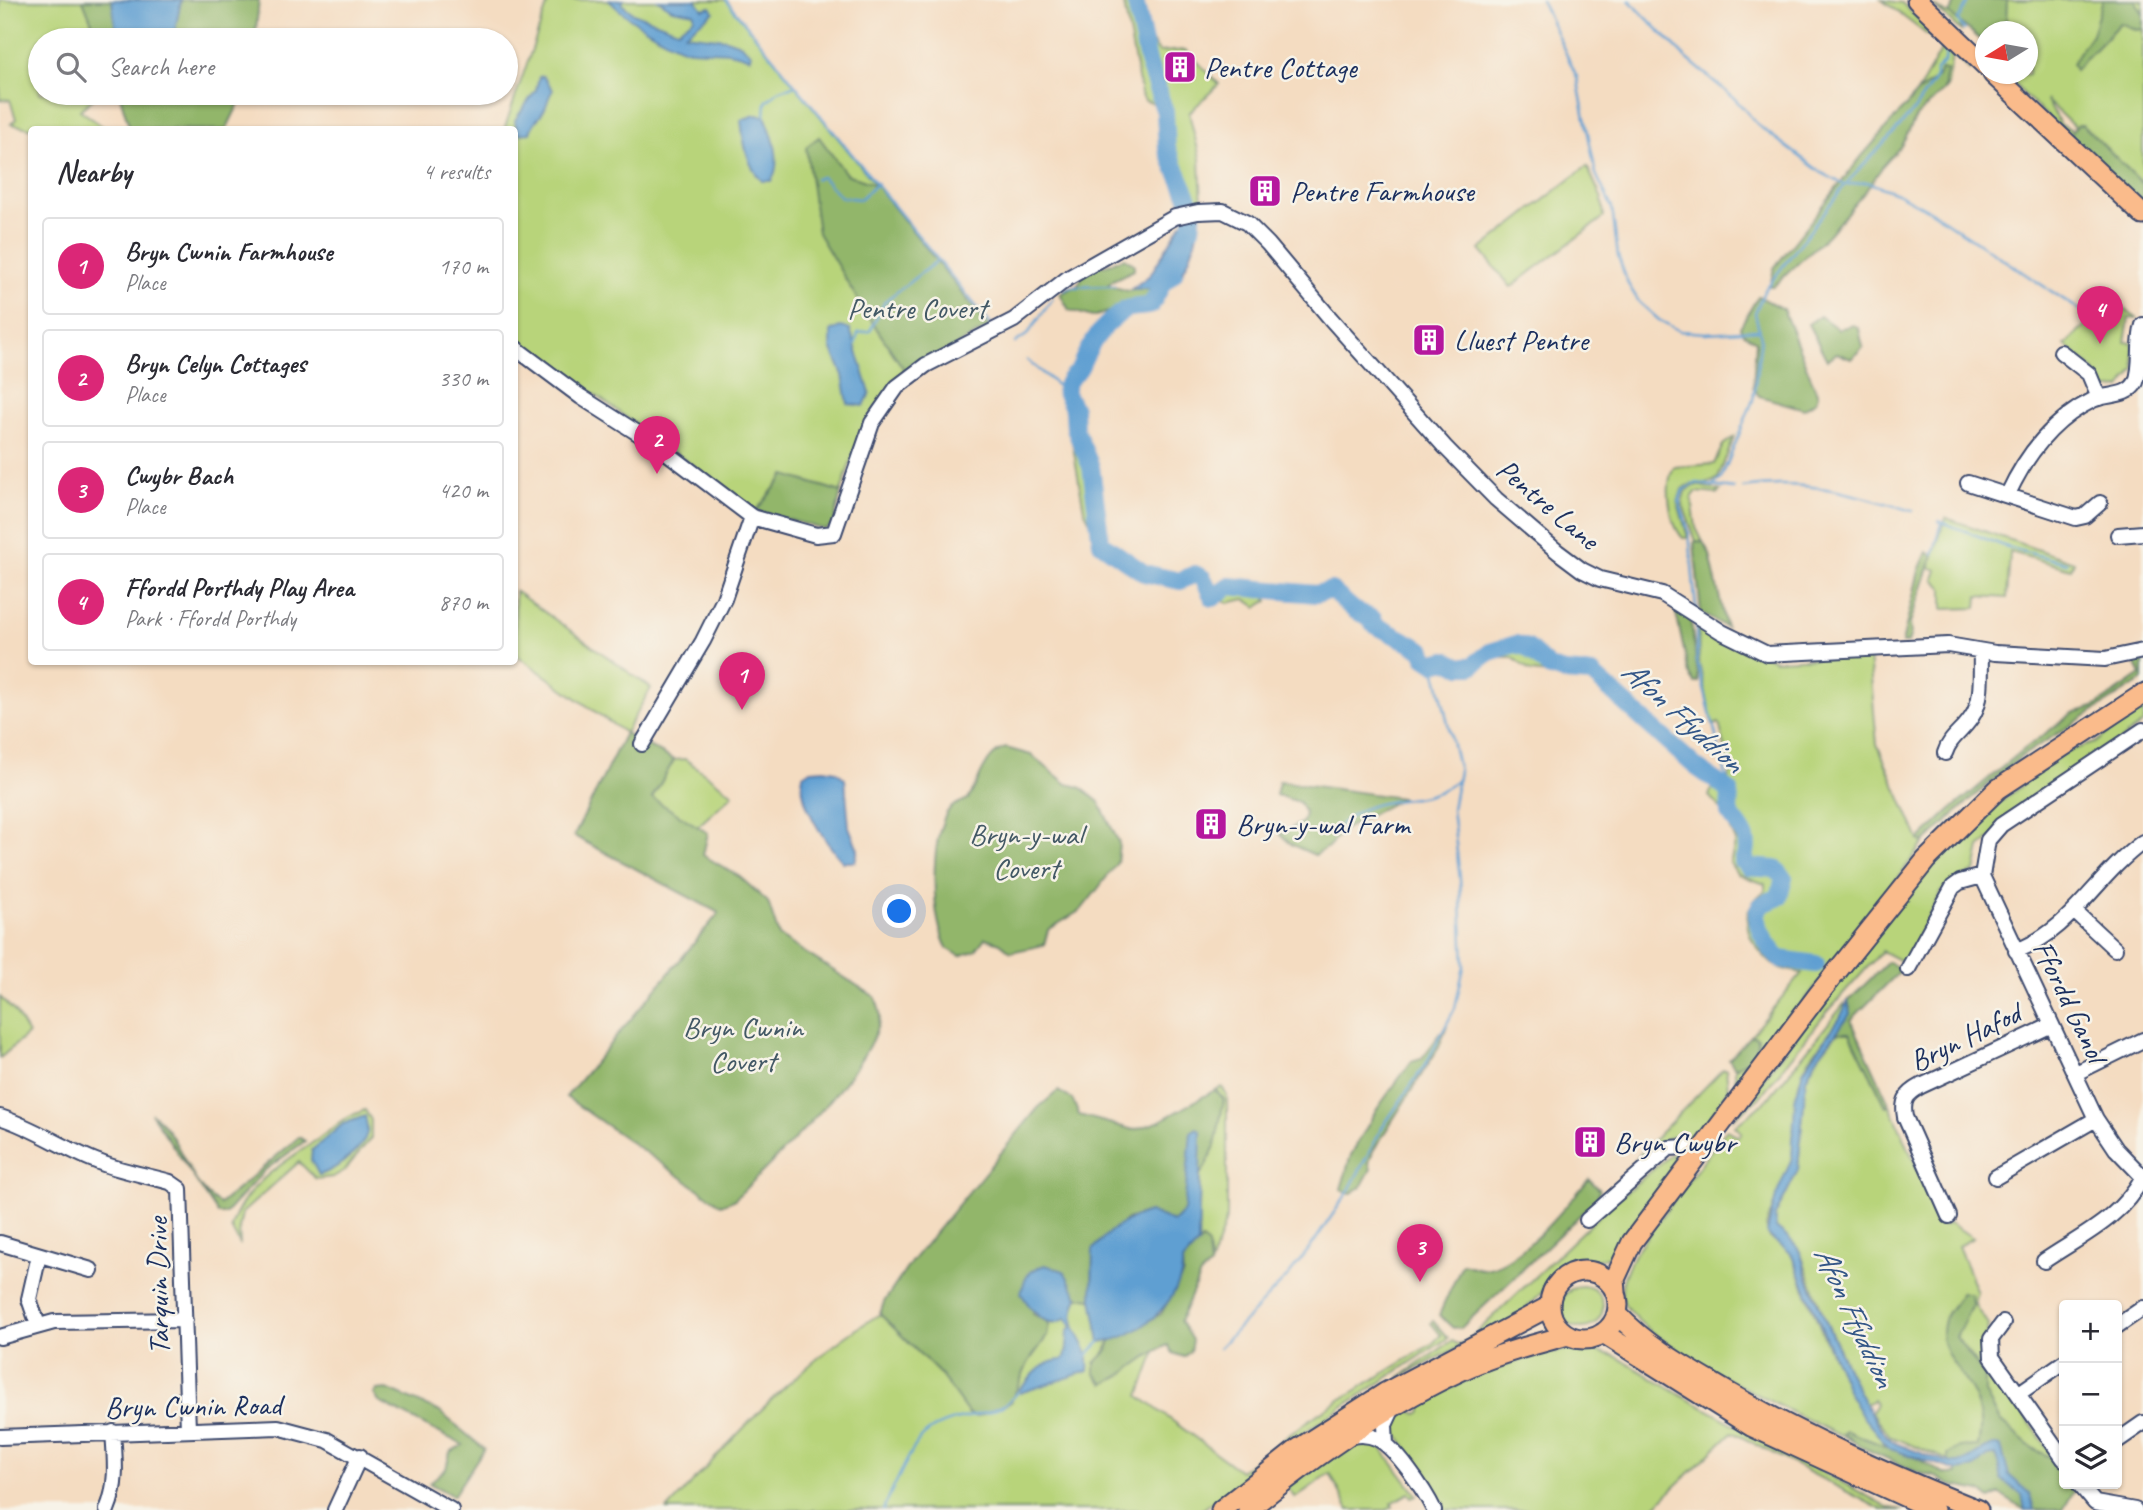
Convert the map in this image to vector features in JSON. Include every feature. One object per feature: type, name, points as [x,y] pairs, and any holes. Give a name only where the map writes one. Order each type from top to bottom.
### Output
[{"type":"main road","points":[[1917,0],[1975,55]]},
{"type":"main road","points":[[2004,84],[2143,215]]},
{"type":"main road","points":[[1598,1274],[1632,1242],[1882,912],[1963,821],[1998,789],[2039,759],[2143,694]]},
{"type":"main road","points":[[1616,1292],[1598,1274],[1580,1271],[1560,1281],[1552,1294],[1550,1306],[1559,1327],[1568,1335],[1584,1339],[1603,1333],[1617,1314],[1616,1292],[1615,1279],[1632,1242]]},
{"type":"main road","points":[[1221,1510],[1288,1457],[1363,1406],[1550,1306]]},
{"type":"main road","points":[[1617,1314],[1632,1329],[1672,1359],[1770,1416],[1889,1475],[1978,1510]]},
{"type":"main road","points":[[1603,1333],[1751,1426],[1934,1510]]},
{"type":"main road","points":[[1248,1510],[1349,1436],[1475,1364],[1568,1335]]},
{"type":"street","name":"Pentre Lane","points":[[751,517],[816,535],[834,533],[864,441],[884,404],[897,387],[926,365],[994,332],[1068,278],[1175,217],[1198,212],[1236,216],[1258,232],[1445,447],[1496,499],[1558,552],[1582,570],[1600,579],[1652,591],[1767,654],[1948,645],[1981,651],[2105,659],[2143,651]]},
{"type":"street","points":[[2008,494],[2023,466],[2047,436],[2071,414],[2099,398],[2122,394],[2139,387],[2143,364],[2140,335],[2143,325]]},
{"type":"street","points":[[518,350],[581,397],[658,446],[751,517],[724,599],[642,744]]},
{"type":"street","points":[[2061,352],[2089,374],[2099,398]]},
{"type":"street","points":[[1968,483],[2076,518],[2085,516],[2100,503]]},
{"type":"street","points":[[2118,535],[2143,533]]},
{"type":"street","points":[[1945,753],[1948,743],[1972,717],[1976,708],[1981,651]]},
{"type":"street","points":[[1913,966],[1953,887],[1982,876],[1988,840],[2001,825],[2143,730]]},
{"type":"street","points":[[2017,951],[2050,935],[2106,873],[2143,842]]},
{"type":"street","name":"Ffordd Ganol","points":[[1982,876],[2096,1119],[2116,1149],[2143,1177]]},
{"type":"street","points":[[2074,911],[2115,949]]},
{"type":"street","name":"Bryn Hafod","points":[[1949,1207],[1905,1117],[1903,1105],[1906,1097],[1911,1091],[1930,1081],[2052,1025]]},
{"type":"street","points":[[2076,1073],[2143,1040]]},
{"type":"street","points":[[7,1119],[10,1137]]},
{"type":"street","name":"Tarquin Drive","points":[[7,1119],[99,1162],[175,1181],[182,1195],[188,1430]]},
{"type":"street","points":[[1996,1177],[2013,1160],[2096,1119]]},
{"type":"street","points":[[1587,1220],[1669,1148],[1686,1147],[1698,1154]]},
{"type":"street","points":[[2044,1261],[2108,1220],[2130,1200],[2143,1177]]},
{"type":"street","points":[[0,1243],[91,1270]]},
{"type":"street","points":[[2048,1244],[2053,1250],[2064,1247]]},
{"type":"street","points":[[38,1325],[29,1299],[39,1255]]},
{"type":"street","points":[[2122,1323],[2143,1308]]},
{"type":"street","points":[[0,1337],[38,1325],[185,1320]]},
{"type":"street","points":[[1996,1324],[1990,1348],[1992,1357],[2059,1452]]},
{"type":"street","points":[[2018,1394],[2063,1363]]},
{"type":"street","points":[[1386,1444],[1385,1425],[1392,1410]]},
{"type":"street","points":[[2122,1438],[2143,1423]]},
{"type":"street","name":"Bryn Cwnin Road","points":[[0,1437],[278,1427],[327,1440],[360,1456],[451,1510]]},
{"type":"street","points":[[107,1510],[116,1477],[113,1432]]},
{"type":"street","points":[[1349,1436],[1364,1434],[1386,1444],[1427,1496],[1434,1510]]},
{"type":"street","points":[[334,1510],[360,1456]]},
{"type":"street","points":[[2084,1489],[2095,1503],[2135,1510]]},
{"type":"green space","points":[[0,0],[83,0],[94,28],[28,28],[28,105],[86,105],[80,110],[102,126],[28,128],[11,124],[16,119],[10,100],[0,99]]},
{"type":"green space","points":[[83,0],[112,0],[116,28],[94,28]]},
{"type":"green space","points":[[181,0],[259,0],[256,28],[175,28]]},
{"type":"green space","points":[[549,0],[726,0],[876,185],[846,174],[819,137],[859,302],[907,374],[882,400],[864,427],[841,492],[785,475],[756,511],[518,339],[518,126],[505,126],[513,105],[518,105],[518,90]]},
{"type":"green space","points":[[1123,0],[1137,0],[1144,30],[1159,52],[1186,50],[1219,84],[1189,113],[1200,158],[1202,207],[1190,207],[1159,148],[1160,128],[1156,104],[1145,101],[1141,94]]},
{"type":"green space","points":[[1882,0],[1902,3],[1970,71],[1952,54],[1948,86],[1944,90],[1947,71],[1917,93],[1943,47]]},
{"type":"green space","points":[[1957,0],[2007,0],[2006,21],[1975,21],[1975,34],[1949,14]]},
{"type":"green space","points":[[1964,0],[2143,0],[2143,193],[2046,100],[2061,125],[2072,131],[2071,139],[2013,84],[2038,84],[2038,21],[1975,21],[1975,35],[1960,23],[1961,31],[1934,6],[1954,18]]},
{"type":"green space","points":[[2103,0],[2135,0],[2143,14],[2143,29],[2137,30],[2120,23],[2075,70],[2072,63],[2092,34]]},
{"type":"green space","points":[[1941,69],[1947,70],[1944,90],[1916,117],[1901,146],[1864,193],[1828,235],[1774,286],[1770,286],[1774,268],[1862,156],[1917,93],[1938,77]]},
{"type":"green space","points":[[123,105],[238,105],[228,126],[129,126]]},
{"type":"green space","points":[[2078,125],[2083,125],[2143,184],[2143,205],[2071,139],[2072,131]]},
{"type":"green space","name":"Pentre Covert","points":[[819,137],[846,174],[876,185],[989,327],[907,374],[859,302],[818,233],[806,147]]},
{"type":"green space","points":[[1587,166],[1602,199],[1604,217],[1511,287],[1480,250]]},
{"type":"green space","points":[[1124,258],[1134,264],[1134,270],[1108,285],[1128,291],[1148,287],[1153,293],[1145,305],[1132,305],[1092,317],[1069,310],[1060,294],[1078,285],[1087,268]]},
{"type":"green space","points":[[1758,296],[1783,309],[1818,395],[1816,401],[1804,409],[1759,396],[1753,387],[1756,341],[1743,333],[1740,327]]},
{"type":"green space","points":[[2105,296],[2138,319],[2129,318],[2125,342],[2133,343],[2135,369],[2121,388],[2102,390],[2094,370],[2065,345],[2082,329]]},
{"type":"green space","points":[[1820,316],[1838,329],[1854,325],[1859,329],[1863,347],[1851,359],[1837,353],[1827,360],[1808,324]]},
{"type":"green space","points":[[1074,435],[1089,470],[1092,525],[1084,510],[1071,436]]},
{"type":"green space","points":[[1734,437],[1718,478],[1710,483],[1691,484],[1682,489],[1678,503],[1688,538],[1683,538],[1674,523],[1669,503],[1669,483],[1674,467],[1714,464],[1723,445]]},
{"type":"green space","points":[[785,475],[841,492],[834,523],[826,530],[756,511]]},
{"type":"green space","points":[[1697,485],[1720,491],[1717,494],[1696,492],[1692,498],[1696,528],[1703,542],[1696,541],[1682,503],[1685,491]]},
{"type":"green space","points":[[1946,518],[2074,562],[2071,569],[2010,552],[2007,598],[1978,596],[1977,608],[1943,609],[1943,588],[1934,579],[1937,570],[1929,567]]},
{"type":"green space","points":[[1703,542],[1710,554],[1726,627],[1701,613],[1694,543]]},
{"type":"green space","points":[[1927,552],[1933,556],[1910,623],[1908,643],[1902,643],[1919,570]]},
{"type":"green space","points":[[1225,591],[1264,592],[1268,601],[1257,607],[1245,599],[1228,603],[1221,600]]},
{"type":"green space","points":[[518,593],[651,688],[625,733],[518,656]]},
{"type":"green space","points":[[1674,604],[1690,616],[1699,682],[1695,683],[1689,674]]},
{"type":"green space","points":[[1698,625],[1775,660],[1869,656],[1877,744],[1919,840],[1924,843],[1762,1057],[1736,1084],[1735,1068],[1757,1055],[1758,1038],[1751,1035],[1802,973],[1773,964],[1755,945],[1750,935],[1747,917],[1756,899],[1765,891],[1765,884],[1737,874],[1730,863],[1736,841],[1722,810],[1709,796],[1714,783],[1726,791],[1727,814],[1744,836],[1744,865],[1773,873],[1782,879],[1776,897],[1759,904],[1756,920],[1763,945],[1774,958],[1784,963],[1809,970],[1817,962],[1783,955],[1770,945],[1766,937],[1761,909],[1782,894],[1787,877],[1777,868],[1749,865],[1745,862],[1751,845],[1746,829],[1732,812],[1728,779],[1731,772],[1719,723],[1713,725],[1699,663]]},
{"type":"green space","points":[[1516,647],[1527,650],[1548,668],[1548,674],[1531,672],[1512,657],[1493,657],[1496,652]]},
{"type":"green space","points":[[2143,656],[2143,680],[2022,756],[1924,843],[1919,840],[1948,812],[2023,750],[2073,713],[2094,707],[2141,675],[2133,659]]},
{"type":"green space","points":[[2143,706],[2143,723],[1980,847],[1975,871],[1949,884],[1942,891],[1904,963],[1882,951],[1823,1017],[1759,1098],[1732,1120],[1885,917],[1967,828],[2065,752],[2095,743]]},
{"type":"green space","name":"Bryn Cwnin Covert","points":[[625,733],[674,760],[652,798],[708,833],[703,855],[740,877],[768,902],[779,936],[875,997],[880,1012],[873,1038],[840,1088],[795,1139],[734,1200],[721,1205],[566,1097],[719,913],[574,836]]},
{"type":"green space","name":"Bryn-y-wal Covert","points":[[1006,748],[1031,755],[1067,784],[1080,787],[1099,802],[1119,843],[1117,863],[1081,910],[1048,930],[1044,945],[1011,952],[1000,943],[985,938],[975,951],[960,956],[947,948],[938,918],[934,881],[937,844],[948,811],[968,799],[987,762]]},
{"type":"green space","points":[[685,759],[733,794],[697,827],[652,798],[674,760]]},
{"type":"green space","points":[[1279,781],[1401,798],[1345,829],[1328,847],[1315,855],[1292,845],[1280,834],[1303,822],[1305,813],[1299,802],[1276,795]]},
{"type":"green space","points":[[1888,962],[1901,969],[1851,1020],[1890,1105],[1886,1106],[1850,1033],[1837,1033],[1850,1008],[1848,1001]]},
{"type":"green space","points":[[0,997],[15,1012],[28,1034],[0,1058]]},
{"type":"green space","points":[[1844,1004],[1845,1009],[1840,1018],[1808,1061],[1799,1083],[1792,1158],[1766,1226],[1770,1238],[1782,1244],[1792,1255],[1846,1383],[1859,1407],[1890,1449],[1847,1431],[1843,1433],[1856,1443],[1767,1400],[1691,1358],[1635,1317],[1622,1294],[1624,1276],[1634,1254],[1727,1129],[1738,1137],[1742,1133],[1735,1126],[1767,1100]]},
{"type":"green space","points":[[1447,1025],[1439,1047],[1373,1151],[1369,1163],[1371,1169],[1361,1187],[1350,1194],[1341,1189],[1351,1155],[1377,1109],[1411,1062],[1421,1059]]},
{"type":"green space","points":[[1837,1033],[1850,1033],[1886,1106],[1890,1105],[1942,1226],[1950,1223],[1973,1238],[1958,1246],[1977,1292],[1976,1306],[1988,1325],[1985,1348],[1992,1368],[2055,1459],[2017,1438],[2005,1428],[1988,1404],[1984,1391],[1984,1376],[1956,1337],[1972,1305],[1971,1293],[1961,1293],[1947,1313],[1944,1320],[1944,1338],[1948,1353],[1977,1406],[1980,1424],[1978,1446],[1957,1459],[1946,1459],[1891,1437],[1871,1412],[1876,1404],[1873,1400],[1864,1405],[1825,1319],[1800,1251],[1776,1228],[1775,1216],[1798,1170],[1806,1079],[1815,1061]]},
{"type":"green space","points":[[1751,1035],[1757,1038],[1757,1055],[1735,1068],[1729,1059]]},
{"type":"green space","points":[[1723,1069],[1726,1069],[1728,1089],[1702,1131],[1690,1137],[1671,1137],[1662,1142],[1649,1157],[1636,1158]]},
{"type":"green space","points":[[1222,1087],[1227,1096],[1227,1217],[1210,1266],[1209,1254],[1202,1240],[1198,1244],[1200,1175],[1215,1146],[1224,1099],[1215,1090]]},
{"type":"green space","points":[[1215,1090],[1224,1099],[1215,1146],[1205,1168],[1193,1183],[1184,1211],[1173,1222],[1149,1212],[1127,1219],[1093,1250],[1092,1299],[1078,1297],[1063,1271],[1045,1265],[1033,1314],[1049,1323],[1047,1336],[1028,1363],[1011,1402],[976,1417],[968,1413],[940,1374],[880,1314],[884,1302],[911,1262],[1038,1108],[1058,1091],[1072,1099],[1079,1115],[1134,1130],[1158,1122]]},
{"type":"green space","points":[[365,1110],[371,1120],[371,1138],[345,1170],[333,1177],[316,1179],[299,1162],[242,1213],[240,1245],[231,1228],[237,1213],[255,1188],[278,1167],[340,1123]]},
{"type":"green space","points":[[151,1113],[170,1134],[199,1185],[220,1204],[299,1137],[305,1141],[264,1171],[225,1214],[218,1214]]},
{"type":"green space","points":[[1673,1153],[1679,1154],[1682,1159],[1672,1176],[1609,1256],[1561,1272],[1517,1318],[1398,1378],[1452,1341],[1459,1345],[1472,1337],[1610,1205]]},
{"type":"green space","points":[[1589,1179],[1600,1190],[1596,1200],[1462,1327],[1453,1328],[1439,1315],[1462,1264],[1483,1269],[1497,1266],[1511,1258],[1541,1233]]},
{"type":"green space","points":[[1202,1240],[1208,1245],[1210,1266],[1200,1275],[1180,1321],[1192,1340],[1190,1351],[1184,1357],[1173,1353],[1168,1345],[1104,1384],[1095,1374],[1095,1363],[1108,1350],[1111,1340],[1161,1314],[1183,1274],[1182,1262]]},
{"type":"green space","points":[[1582,1286],[1597,1292],[1603,1307],[1597,1322],[1582,1328],[1567,1322],[1561,1307],[1567,1292]]},
{"type":"green space","points":[[1961,1293],[1971,1293],[1972,1305],[1956,1337],[1985,1376],[1985,1393],[2000,1421],[2034,1450],[2055,1459],[2059,1465],[2059,1489],[2075,1489],[2063,1510],[2025,1510],[1999,1494],[1991,1499],[1981,1491],[1949,1485],[1936,1477],[1919,1473],[1864,1448],[1843,1434],[1846,1431],[1916,1458],[1944,1474],[1957,1474],[1955,1464],[1949,1462],[1948,1454],[1960,1447],[1978,1446],[1980,1423],[1977,1405],[1946,1350],[1942,1336],[1945,1317]]},
{"type":"green space","points":[[1078,1297],[1092,1299],[1096,1317],[1111,1340],[1095,1374],[1103,1384],[1156,1350],[1139,1396],[1240,1471],[1319,1413],[1433,1343],[1441,1335],[1431,1323],[1433,1321],[1448,1338],[1304,1432],[1202,1510],[667,1510],[741,1430],[794,1379],[850,1333],[880,1314],[940,1374],[968,1413],[977,1417],[1011,1402],[1028,1363],[1047,1336],[1049,1323],[1044,1318],[1053,1323],[1066,1317],[1072,1326],[1073,1309]]},
{"type":"green space","points":[[1583,1348],[1615,1356],[1682,1396],[1889,1508],[1904,1510],[1882,1510],[1732,1432],[1651,1510],[1441,1510],[1431,1490],[1433,1485],[1398,1435],[1391,1433],[1397,1418],[1409,1410],[1418,1414],[1422,1412],[1421,1403],[1499,1367],[1540,1355]]},
{"type":"green space","points":[[387,1389],[440,1412],[484,1449],[453,1496],[429,1483],[446,1469],[450,1452],[463,1445],[379,1402],[374,1394],[377,1390]]},
{"type":"green space","points":[[1360,1443],[1372,1443],[1383,1450],[1417,1495],[1412,1497],[1409,1493],[1392,1503],[1393,1507],[1387,1510],[1349,1510],[1330,1473],[1295,1498],[1287,1487],[1345,1448]]},
{"type":"water","points":[[112,0],[181,0],[175,28],[116,28]]},
{"type":"water","points":[[609,0],[624,0],[622,4],[633,13],[678,30],[694,18],[694,13],[672,9],[658,0],[696,0],[703,9],[711,7],[714,12],[685,34],[726,39],[740,44],[751,53],[750,58],[728,52],[683,48],[648,30]]},
{"type":"water","points":[[543,76],[553,90],[530,133],[518,134],[515,120],[536,90],[539,77]]},
{"type":"water","points":[[755,115],[765,116],[774,140],[776,166],[771,181],[762,181],[749,161],[741,120]]},
{"type":"water","points":[[1192,217],[1199,219],[1196,238],[1189,260],[1178,278],[1162,289],[1130,290],[1150,275],[1181,224]]},
{"type":"water","points":[[840,327],[850,329],[870,393],[864,406],[848,404],[843,375],[831,348],[831,331]]},
{"type":"water","points":[[811,770],[836,771],[845,779],[849,827],[858,849],[855,862],[843,862],[836,854],[814,821],[804,797],[803,775]]},
{"type":"water","points":[[1848,1001],[1850,1014],[1815,1061],[1806,1079],[1798,1170],[1775,1216],[1776,1228],[1799,1250],[1834,1340],[1860,1394],[1886,1435],[1897,1444],[1953,1463],[1964,1461],[1990,1447],[2001,1447],[2009,1475],[2030,1494],[2034,1510],[2025,1510],[2022,1495],[2002,1480],[1996,1455],[1988,1456],[1975,1468],[1958,1471],[1890,1449],[1862,1416],[1848,1392],[1792,1255],[1767,1232],[1776,1196],[1792,1158],[1795,1099],[1803,1071],[1840,1018]]},
{"type":"water","points":[[365,1116],[367,1133],[360,1146],[340,1164],[319,1175],[311,1160],[312,1150],[343,1124]]},
{"type":"water","points":[[1197,1128],[1201,1131],[1198,1244],[1182,1262],[1176,1290],[1156,1316],[1128,1334],[1100,1342],[1092,1299],[1093,1250],[1111,1231],[1132,1218],[1149,1212],[1173,1222],[1184,1211],[1191,1132]]},
{"type":"water","points":[[1045,1265],[1064,1271],[1078,1297],[1073,1320],[1086,1350],[1088,1371],[1020,1393],[1019,1389],[1039,1369],[1065,1358],[1068,1330],[1072,1327],[1066,1318],[1052,1322],[1040,1317],[1021,1293],[1028,1275]]},
{"type":"waterway","points":[[726,0],[993,327]]},
{"type":"waterway","name":"Afon Ffyddion","points":[[1135,0],[1148,62],[1165,112],[1167,149],[1193,208],[1191,228]]},
{"type":"waterway","points":[[1541,0],[1577,77],[1596,174],[1612,208],[1618,256],[1628,284],[1639,302],[1659,320],[1680,331],[1705,333],[1759,330]]},
{"type":"waterway","points":[[1629,0],[1684,56],[1735,99],[1759,126],[1822,173],[1845,185],[1867,182],[1897,193],[1929,210],[2081,311]]},
{"type":"waterway","points":[[1964,30],[1958,20],[1969,0]]},
{"type":"waterway","points":[[1696,610],[1689,532],[1679,502],[1683,490],[1697,483],[1712,486],[1721,479],[1753,400],[1761,338],[1755,313],[1764,291],[1845,185],[1912,113],[1936,77],[1936,70],[1945,61],[1946,53]]},
{"type":"waterway","points":[[765,116],[766,102],[778,91],[793,86]]},
{"type":"waterway","points":[[815,179],[822,177],[841,197],[860,199],[877,183]]},
{"type":"waterway","points":[[855,345],[858,333],[870,331],[885,301],[938,260]]},
{"type":"waterway","name":"Afon Ffyddion","points":[[1174,273],[1163,283],[1151,305],[1128,309],[1104,327],[1066,386],[1065,392],[1074,409],[1075,429],[1091,467],[1101,543],[1144,573],[1180,581],[1195,574],[1203,578],[1213,598],[1229,586],[1316,594],[1331,590],[1354,610],[1373,619],[1373,624],[1423,650],[1425,657],[1434,663],[1446,660],[1459,666],[1472,666],[1490,652],[1516,644],[1528,648],[1550,668],[1592,674],[1696,767],[1730,791],[1729,813],[1745,835],[1747,847],[1743,862],[1748,867],[1776,869],[1784,878],[1779,897],[1759,908],[1759,928],[1780,959],[1816,964]]},
{"type":"waterway","points":[[1064,290],[1070,287],[1115,286]]},
{"type":"waterway","points":[[1015,343],[1028,334],[1053,298]]},
{"type":"waterway","points":[[1027,360],[1065,392]]},
{"type":"waterway","points":[[1743,488],[1765,485],[1808,486],[1913,511]]},
{"type":"waterway","points":[[1712,486],[1734,489]]},
{"type":"waterway","points":[[1939,521],[2007,547],[2067,563]]},
{"type":"waterway","points":[[1933,554],[1942,523]]},
{"type":"waterway","points":[[1696,620],[1697,661],[1730,791]]},
{"type":"waterway","points":[[1219,1348],[1289,1275],[1310,1248],[1348,1192],[1382,1128],[1427,1062],[1455,1008],[1464,966],[1460,879],[1452,809],[1459,771],[1434,663]]},
{"type":"waterway","points":[[1340,825],[1369,807],[1430,795],[1457,780]]},
{"type":"waterway","points":[[1086,1356],[1100,1342]]},
{"type":"waterway","points":[[883,1510],[921,1438],[944,1424],[996,1409],[1018,1392]]},
{"type":"place","name":"Pentre Cottage","points":[[1180,67]]},
{"type":"place","name":"Pentre Farmhouse","points":[[1265,191]]},
{"type":"place","name":"Lluest Pentre","points":[[1429,340]]},
{"type":"place","name":"Ffordd Porthdy Play Area","points":[[2100,344]]},
{"type":"place","name":"Bryn Celyn Cottages","points":[[657,474]]},
{"type":"place","name":"Bryn Cwnin Farmhouse","points":[[742,710]]},
{"type":"place","name":"Bryn-y-wal Farm","points":[[1211,824]]},
{"type":"place","name":"Bryn Cwybr","points":[[1590,1142]]},
{"type":"place","name":"Cwybr Bach","points":[[1420,1282]]}]
